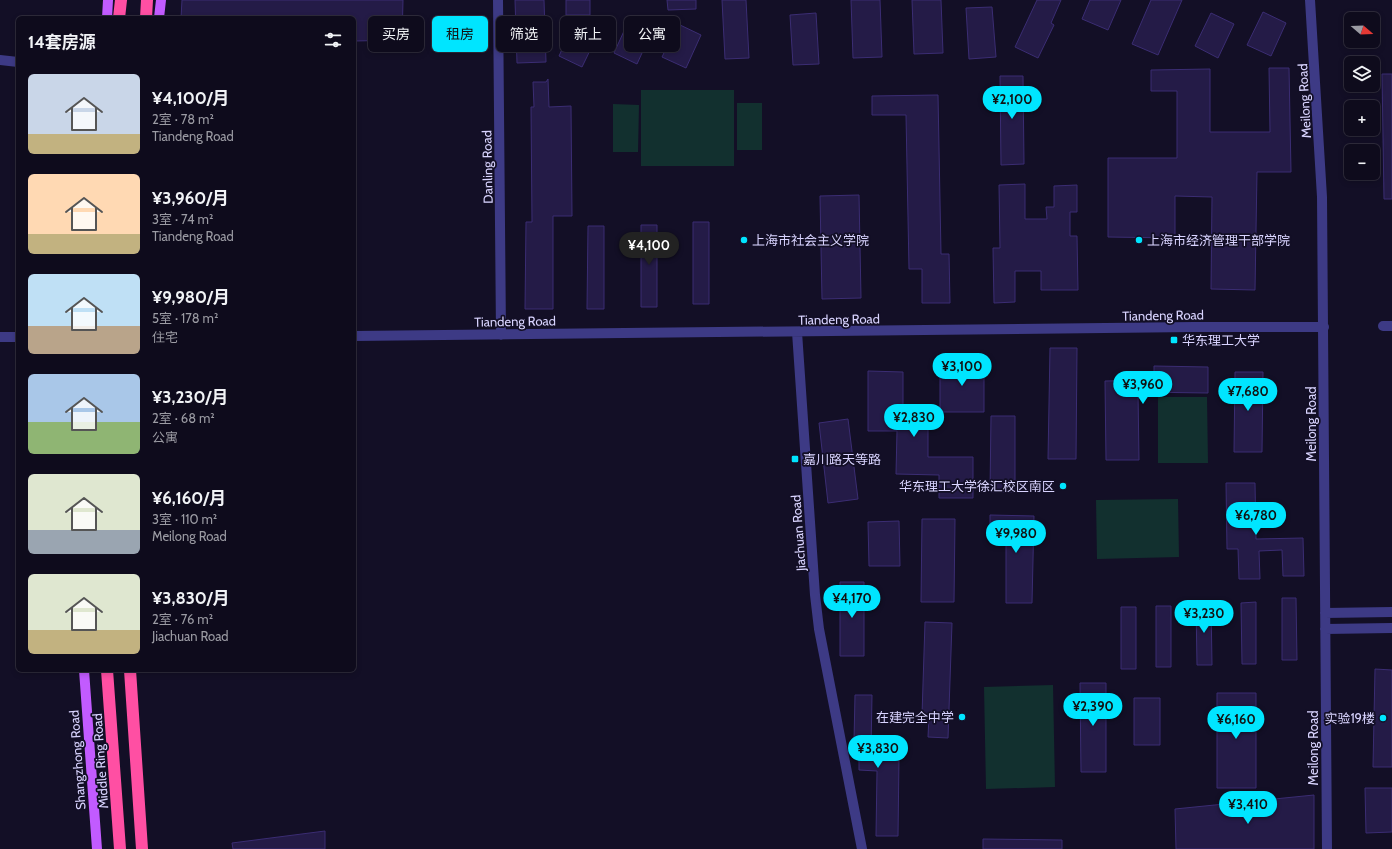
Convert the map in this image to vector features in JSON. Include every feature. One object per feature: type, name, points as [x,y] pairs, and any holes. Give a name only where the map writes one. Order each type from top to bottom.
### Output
[{"type":"highway","points":[[119,16],[121,0]]},
{"type":"highway","points":[[146,16],[147,0]]},
{"type":"highway","name":"Middle Ring Road","points":[[107,672],[120,849]]},
{"type":"highway","points":[[130,672],[142,849]]},
{"type":"main road","points":[[107,16],[108,0]]},
{"type":"main road","points":[[160,16],[161,0]]},
{"type":"main road","name":"Shangzhong Road","points":[[84,672],[97,849]]},
{"type":"main road","points":[[134,672],[145,849]]},
{"type":"street","name":"Danling Road","points":[[498,0],[501,335]]},
{"type":"street","name":"Meilong Road","points":[[1310,0],[1322,197],[1327,849]]},
{"type":"street","points":[[0,60],[16,62]]},
{"type":"street","name":"Tiandeng Road","points":[[356,336],[1194,327],[1324,327]]},
{"type":"street","name":"Jiachuan Road","points":[[797,332],[815,595],[819,629],[862,849]]},
{"type":"street","points":[[0,337],[16,337]]},
{"type":"street","points":[[1326,612],[1392,612]]},
{"type":"street","points":[[1326,629],[1392,628]]},
{"type":"green space","points":[[641,90],[734,90],[734,166],[641,166]]},
{"type":"green space","points":[[737,103],[762,103],[762,150],[737,150]]},
{"type":"green space","points":[[613,104],[639,105],[638,152],[613,152]]},
{"type":"green space","points":[[1158,397],[1207,397],[1208,463],[1158,463]]},
{"type":"green space","points":[[1178,499],[1179,557],[1097,559],[1096,500]]},
{"type":"green space","points":[[1053,685],[1055,787],[986,789],[984,687]]},
{"type":"building","points":[[182,0],[403,0],[403,16],[368,16],[368,41],[356,41],[356,16],[181,16]]},
{"type":"building","points":[[515,0],[544,0],[545,16],[516,16]]},
{"type":"building","points":[[566,0],[590,0],[590,15],[566,15]]},
{"type":"building","points":[[667,0],[696,0],[696,9],[668,10]]},
{"type":"building","points":[[722,0],[746,0],[749,58],[725,59]]},
{"type":"building","points":[[851,0],[880,0],[882,57],[853,58]]},
{"type":"building","points":[[912,0],[941,0],[943,53],[914,54]]},
{"type":"building","points":[[1037,0],[1061,0],[1051,23],[1054,25],[1038,58],[1015,47]]},
{"type":"building","points":[[1090,0],[1121,0],[1108,30],[1082,19]]},
{"type":"building","points":[[1151,0],[1182,0],[1158,55],[1132,44]]},
{"type":"building","points":[[992,7],[996,57],[969,59],[966,8]]},
{"type":"building","points":[[1263,12],[1286,23],[1271,56],[1247,45]]},
{"type":"building","points":[[816,13],[819,64],[793,65],[790,15]]},
{"type":"building","points":[[1211,13],[1234,24],[1218,58],[1195,46]]},
{"type":"building","points":[[680,25],[701,35],[686,68],[662,57],[664,52],[680,52]]},
{"type":"building","points":[[624,31],[624,52],[642,52],[637,64],[614,53],[616,52],[616,49]]},
{"type":"building","points":[[517,52],[546,52],[546,62],[517,63]]},
{"type":"building","points":[[561,52],[589,52],[582,67],[559,56]]},
{"type":"building","points":[[1269,68],[1289,68],[1291,172],[1257,172],[1255,290],[1211,289],[1212,197],[1175,196],[1175,238],[1108,237],[1108,158],[1177,158],[1177,91],[1151,91],[1151,70],[1210,69],[1210,132],[1270,132]]},
{"type":"building","points":[[1382,74],[1392,74],[1392,199],[1384,199]]},
{"type":"building","points":[[1000,76],[1023,76],[1024,164],[1001,165]]},
{"type":"building","points":[[548,79],[549,107],[571,106],[572,216],[553,216],[553,309],[525,309],[526,222],[532,222],[531,107],[534,107],[533,82],[546,82]]},
{"type":"building","points":[[938,95],[941,254],[949,254],[950,303],[922,303],[922,269],[909,269],[906,115],[872,115],[872,96]]},
{"type":"building","points":[[1025,184],[1025,219],[1047,219],[1046,207],[1054,207],[1054,186],[1077,185],[1077,212],[1070,212],[1070,236],[1077,236],[1078,290],[1041,290],[1041,271],[1015,271],[1015,302],[994,303],[993,248],[1000,248],[999,185]]},
{"type":"building","points":[[859,195],[861,298],[822,299],[820,196]]},
{"type":"building","points":[[693,222],[709,222],[709,304],[693,304]]},
{"type":"building","points":[[641,225],[657,225],[657,307],[641,307]]},
{"type":"building","points":[[588,226],[604,226],[604,309],[587,309]]},
{"type":"building","points":[[1050,348],[1077,348],[1076,459],[1048,459]]},
{"type":"building","points":[[984,362],[984,412],[940,412],[940,363]]},
{"type":"building","points":[[1154,366],[1208,367],[1208,393],[1138,392],[1139,460],[1106,460],[1105,381],[1154,380]]},
{"type":"building","points":[[868,371],[903,372],[903,414],[928,414],[928,457],[973,457],[973,498],[939,498],[939,475],[896,474],[897,431],[868,431]]},
{"type":"building","points":[[1235,372],[1263,372],[1262,452],[1234,452]]},
{"type":"building","points":[[991,416],[1015,416],[1015,492],[990,492]]},
{"type":"building","points":[[848,419],[858,499],[828,503],[819,423]]},
{"type":"building","points":[[1226,483],[1255,483],[1256,539],[1303,538],[1304,576],[1283,576],[1282,550],[1259,551],[1260,579],[1239,579],[1238,549],[1227,549]]},
{"type":"building","points":[[990,515],[1034,516],[1032,603],[1006,603],[1006,543],[990,543]]},
{"type":"building","points":[[922,519],[955,519],[954,602],[921,602]]},
{"type":"building","points":[[899,521],[900,566],[869,566],[868,522]]},
{"type":"building","points":[[840,582],[864,582],[864,656],[840,656]]},
{"type":"building","points":[[1282,598],[1296,598],[1297,660],[1282,660]]},
{"type":"building","points":[[1256,602],[1256,664],[1242,664],[1241,603]]},
{"type":"building","points":[[1196,604],[1211,604],[1212,665],[1197,665]]},
{"type":"building","points":[[1156,606],[1171,606],[1171,667],[1156,667]]},
{"type":"building","points":[[1121,607],[1136,607],[1136,669],[1121,669]]},
{"type":"building","points":[[925,622],[952,623],[948,738],[928,737],[929,716],[922,715]]},
{"type":"building","name":"实验19楼","points":[[1375,669],[1392,670],[1392,767],[1373,767]]},
{"type":"building","points":[[1080,683],[1106,683],[1106,772],[1081,772]]},
{"type":"building","points":[[1217,693],[1256,693],[1256,788],[1217,788]]},
{"type":"building","points":[[855,695],[872,695],[871,750],[890,750],[890,758],[899,758],[898,836],[876,836],[877,771],[859,770],[859,741],[854,741]]},
{"type":"building","points":[[1134,698],[1160,698],[1160,745],[1134,745]]},
{"type":"building","points":[[1365,788],[1392,788],[1392,832],[1366,833]]},
{"type":"building","points":[[1314,795],[1314,849],[1176,849],[1175,809]]},
{"type":"building","points":[[325,831],[325,849],[233,849],[232,843]]},
{"type":"building","points":[[983,839],[1062,840],[1062,849],[983,849]]},
{"type":"place","name":"上海市社会主义学院","points":[[744,240]]},
{"type":"place","name":"上海市经济管理干部学院","points":[[1139,240]]},
{"type":"place","name":"华东理工大学","points":[[1174,340]]},
{"type":"place","name":"嘉川路天等路","points":[[795,459]]},
{"type":"place","name":"华东理工大学徐汇校区南区","points":[[1063,486]]},
{"type":"place","name":"在建完全中学","points":[[962,717]]},
{"type":"place","name":"实验19楼","points":[[1383,718]]}]
